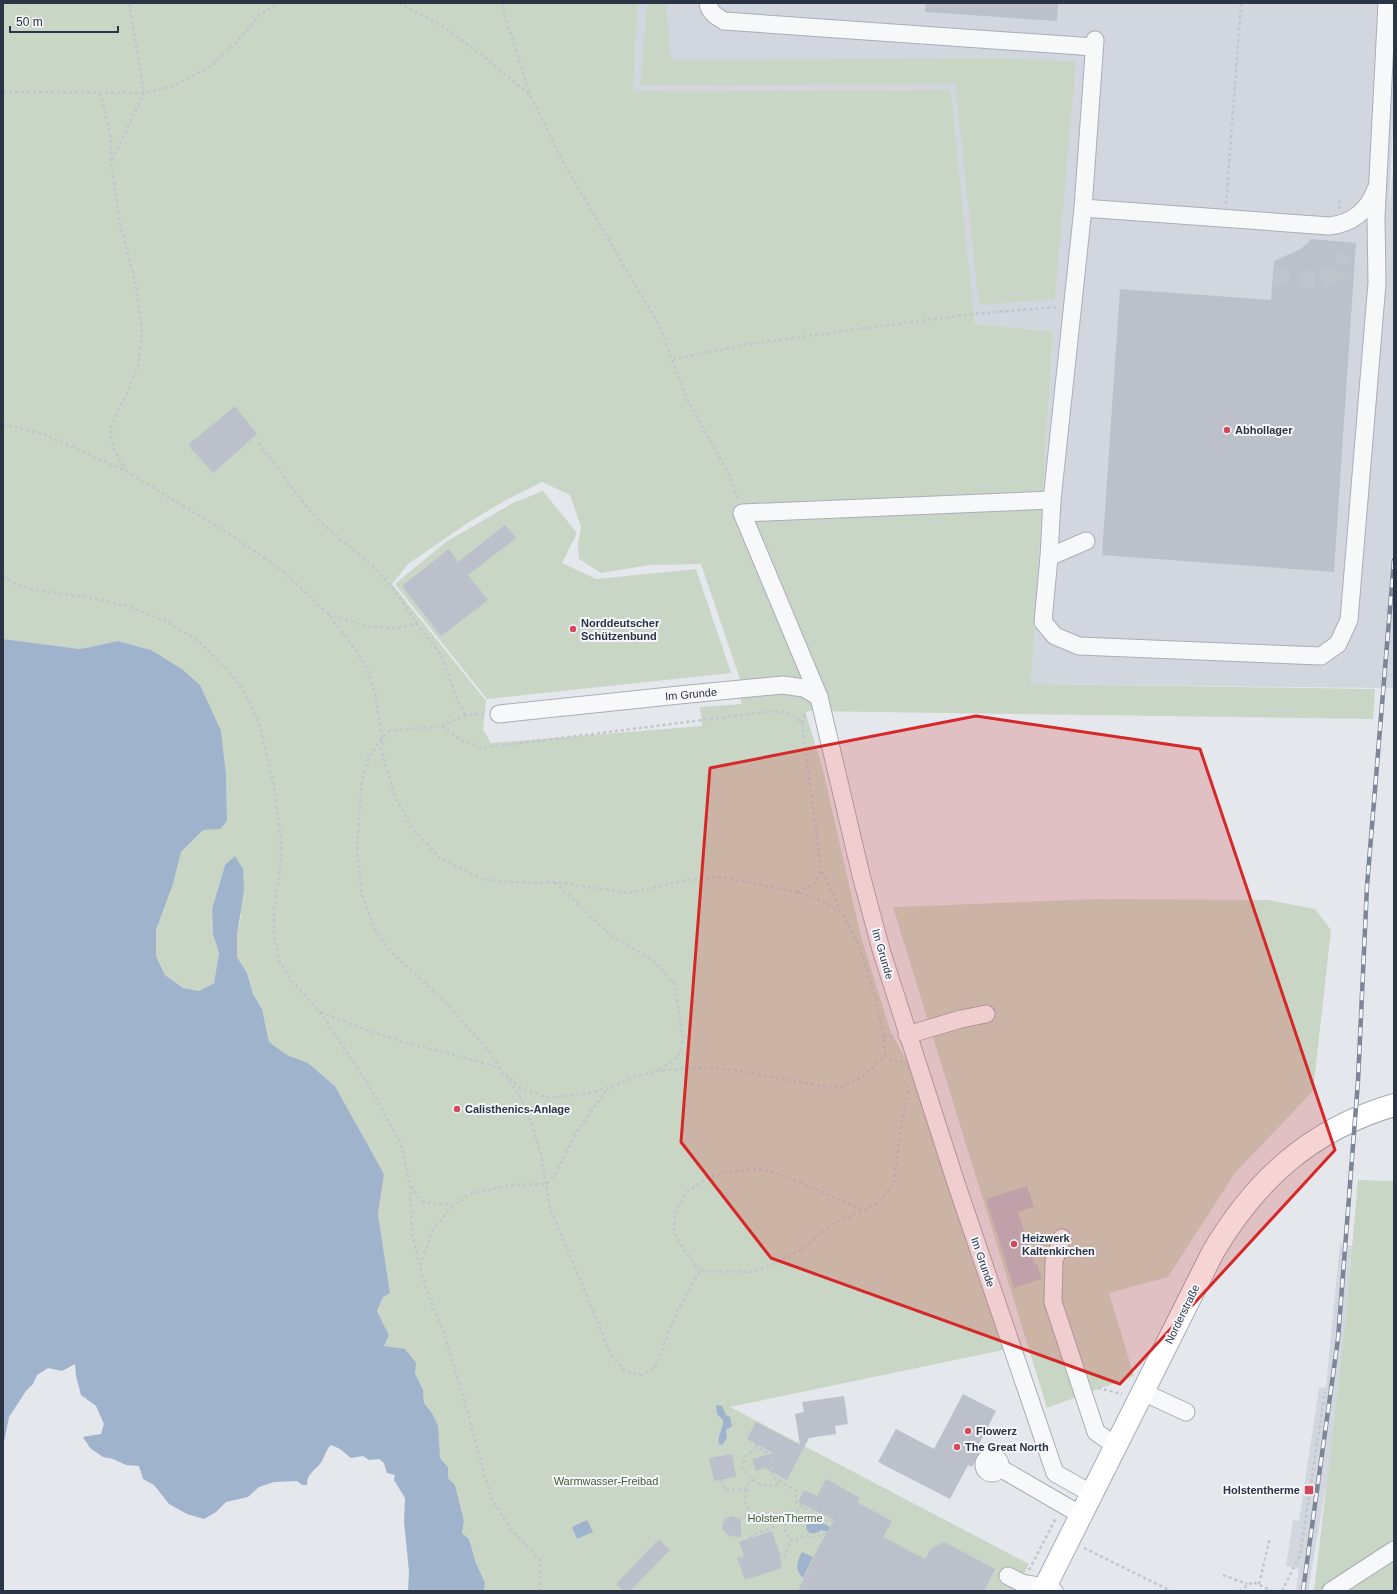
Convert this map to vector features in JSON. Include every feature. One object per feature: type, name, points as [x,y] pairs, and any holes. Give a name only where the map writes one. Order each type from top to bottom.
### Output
[{"type":"main road","name":"Norderstraße","points":[[1048,1590],[1081,1515],[1213,1252],[1233,1220],[1258,1190],[1286,1163],[1321,1137],[1341,1124],[1368,1113],[1394,1105]]},
{"type":"street","points":[[708,3],[708,6],[714,15],[724,21],[1094,44],[1083,208],[1052,500],[1049,557],[1043,622],[1055,636],[1079,646],[1321,656],[1338,644],[1349,620],[1377,283],[1376,242],[1378,177],[1387,3]]},
{"type":"street","points":[[1083,208],[1323,226],[1340,224],[1356,217],[1368,205],[1374,194],[1378,177]]},
{"type":"street","points":[[819,697],[742,513],[1052,500]]},
{"type":"street","points":[[1049,557],[1086,541]]},
{"type":"street","name":"Im Grunde","points":[[499,714],[783,685],[804,688],[819,697],[861,875],[882,953],[913,1052],[1055,1473],[1092,1494]]},
{"type":"street","points":[[908,1035],[961,1019],[986,1014]]},
{"type":"street","points":[[1062,1238],[1054,1261],[1053,1302],[1096,1432],[1116,1446]]},
{"type":"street","points":[[1143,1392],[1186,1412]]},
{"type":"street","points":[[1000,1468],[1081,1515]]},
{"type":"street","points":[[1331,1591],[1394,1550]]},
{"type":"street","points":[[1015,1579],[1048,1590]]},
{"type":"path","points":[[111,161],[144,93],[129,3]]},
{"type":"path","points":[[3,92],[144,93],[173,86],[209,67],[235,44],[258,16],[278,3]]},
{"type":"path","points":[[398,3],[440,25],[481,54],[530,95]]},
{"type":"path","points":[[502,3],[530,95],[564,164],[659,324],[687,399],[728,473],[742,513]]},
{"type":"path","points":[[1225,219],[1241,3]]},
{"type":"path","points":[[100,93],[111,138],[111,161],[120,224],[136,286],[142,331],[138,366],[127,393],[116,412],[110,430],[114,450],[126,471]]},
{"type":"path","points":[[673,359],[749,344],[881,326],[973,314],[1065,306]]},
{"type":"path","points":[[3,424],[43,434],[126,471],[230,535],[282,570],[328,614],[357,652],[368,671],[375,694],[382,738],[381,750],[395,797],[412,828],[440,858],[485,880],[529,883],[555,882],[628,892],[687,880],[721,877],[797,892],[816,898],[841,912]]},
{"type":"path","points":[[258,443],[314,514],[330,531],[356,551],[382,576],[404,604],[416,624],[441,655],[458,701],[466,715]]},
{"type":"path","points":[[3,576],[13,583],[40,591],[87,597],[127,606],[166,621],[201,643],[232,675],[246,695],[260,727],[274,786],[281,840],[282,860],[274,912],[274,935],[280,962],[291,980],[320,1012],[368,1084],[401,1144],[410,1186],[412,1233],[420,1266],[428,1295],[440,1322],[462,1392],[491,1498],[509,1527],[540,1560],[540,1591]]},
{"type":"path","points":[[328,614],[365,626],[393,628],[416,624]]},
{"type":"path","points":[[442,726],[461,740],[482,748],[774,711],[786,712],[795,716],[802,723],[821,869],[841,912],[856,939],[868,970],[884,1037],[885,1056]]},
{"type":"path","points":[[499,714],[466,715],[442,726],[390,731],[382,738],[369,757],[362,779],[357,847],[362,895],[376,932],[391,952],[445,1002],[482,1044],[520,1096],[530,1118],[541,1155],[550,1208],[611,1354],[625,1371],[641,1375],[654,1368],[677,1311],[700,1271]]},
{"type":"path","points":[[797,892],[814,884],[821,869]]},
{"type":"path","points":[[555,882],[609,934],[654,961],[675,985],[683,1040],[678,1057],[657,1071]]},
{"type":"path","points":[[320,1012],[358,1027],[414,1045],[482,1062],[501,1069],[520,1088],[549,1098],[583,1094],[608,1088],[636,1076],[657,1071],[702,1067],[742,1072],[813,1085],[840,1087],[861,1078],[885,1056]]},
{"type":"path","points":[[900,1063],[913,1052]]},
{"type":"path","points":[[885,1056],[900,1063],[902,1070]]},
{"type":"path","points":[[700,1271],[754,1272],[802,1250],[832,1224],[877,1204],[894,1184],[900,1132],[908,1091],[904,1077]]},
{"type":"path","points":[[420,1266],[432,1231],[452,1205],[472,1193],[511,1185],[546,1184],[555,1175],[577,1131],[608,1088]]},
{"type":"path","points":[[700,1271],[684,1250],[674,1232],[675,1212],[687,1192],[707,1178],[727,1172],[759,1169],[782,1175],[862,1210]]},
{"type":"path","points":[[410,1186],[418,1198],[424,1202],[452,1205]]},
{"type":"path","points":[[1077,1378],[1092,1386],[1125,1395],[1129,1386],[1143,1392]]},
{"type":"path","points":[[1282,1591],[1300,1555],[1325,1392]]},
{"type":"path","points":[[760,1440],[756,1447],[745,1457],[742,1467],[748,1477],[762,1485],[775,1486],[782,1482]]},
{"type":"path","points":[[756,1447],[764,1451],[772,1458],[772,1476],[796,1491],[796,1504],[830,1522],[832,1520]]},
{"type":"path","points":[[721,1480],[725,1490],[746,1489]]},
{"type":"path","points":[[751,1513],[745,1502],[746,1489],[749,1481],[754,1480]]},
{"type":"path","points":[[1015,1579],[1062,1504]]},
{"type":"path","points":[[739,1519],[751,1513],[762,1515],[785,1515],[805,1508]]},
{"type":"path","points":[[750,1543],[749,1538],[755,1534],[774,1527],[778,1514]]},
{"type":"path","points":[[785,1515],[785,1532],[792,1541]]},
{"type":"path","points":[[780,1561],[784,1559],[785,1552],[792,1541],[805,1535],[817,1537],[822,1534],[827,1534]]},
{"type":"path","points":[[1259,1584],[1270,1538]]},
{"type":"path","points":[[1084,1548],[1171,1591]]},
{"type":"path","points":[[1223,1574],[1248,1584]]},
{"type":"path","points":[[1238,1591],[1253,1582],[1272,1591]]},
{"type":"highlighted area","points":[[976,716],[1200,749],[1335,1150],[1120,1384],[771,1258],[681,1142],[710,768]]},
{"type":"shaded area","points":[[638,3],[1394,3],[1394,103],[1389,209],[1394,162],[1394,688],[1031,684],[1053,331],[975,324],[951,89],[633,91]]},
{"type":"shaded area","points":[[1340,1244],[1352,1246],[1345,1326],[1327,1480],[1308,1591],[1296,1591],[1299,1569],[1286,1566],[1293,1520],[1299,1521],[1319,1388],[1326,1387]]},
{"type":"green space","points":[[3,3],[638,3],[633,91],[951,89],[975,324],[1053,331],[1031,684],[1375,689],[1373,719],[805,711],[823,770],[860,933],[891,1033],[914,1073],[1003,1350],[730,1407],[1029,1564],[1015,1591],[484,1591],[485,1583],[476,1563],[469,1539],[462,1533],[464,1521],[455,1485],[448,1478],[448,1467],[440,1458],[432,1413],[424,1403],[423,1390],[415,1373],[384,1346],[389,1335],[377,1311],[383,1297],[390,1293],[378,1214],[384,1174],[335,1086],[308,1063],[287,1055],[269,1042],[262,1009],[253,994],[247,973],[237,957],[237,935],[241,916],[225,865],[212,909],[213,934],[219,953],[214,983],[199,991],[183,988],[165,975],[156,956],[156,930],[173,884],[181,852],[203,830],[219,829],[227,821],[226,774],[221,731],[151,650],[118,641],[80,649],[3,639]],"holes":[[[542,482],[570,495],[581,527],[578,544],[579,559],[601,573],[650,565],[701,564],[740,679],[741,704],[700,707],[702,726],[491,743],[483,729],[486,701],[392,584],[408,564],[469,522],[506,500]]]},
{"type":"green space","points":[[647,3],[666,3],[671,60],[1006,58],[1076,62],[1055,299],[979,305],[955,84],[640,86]]},
{"type":"green space","name":"Norddeutscher Schützenbund","points":[[543,491],[577,533],[562,563],[596,579],[696,569],[731,673],[487,699],[395,584],[446,542],[513,503]]},
{"type":"green space","points":[[1099,899],[1268,900],[1315,909],[1331,930],[1313,1091],[1235,1173],[1168,1277],[1109,1293],[1134,1376],[1047,1408],[893,907]]},
{"type":"green space","points":[[1358,1180],[1394,1181],[1394,1591],[1314,1591],[1345,1326]]},
{"type":"water","points":[[3,639],[80,649],[118,641],[151,650],[183,670],[200,685],[221,731],[226,774],[227,821],[220,829],[203,830],[181,852],[173,884],[156,930],[156,956],[165,975],[183,988],[199,991],[214,983],[219,953],[213,934],[212,909],[225,865],[235,856],[243,869],[244,890],[237,935],[237,957],[247,973],[253,994],[262,1009],[269,1042],[287,1055],[308,1063],[335,1086],[384,1174],[378,1214],[390,1293],[383,1297],[377,1311],[389,1335],[384,1346],[405,1349],[416,1363],[415,1373],[423,1390],[424,1403],[432,1413],[438,1426],[440,1458],[448,1467],[448,1478],[455,1485],[464,1521],[462,1533],[469,1539],[476,1563],[485,1583],[484,1591],[408,1591],[409,1572],[404,1521],[405,1498],[394,1480],[395,1475],[387,1473],[384,1463],[379,1459],[369,1460],[363,1456],[351,1458],[340,1449],[331,1445],[323,1460],[309,1476],[307,1485],[302,1485],[297,1481],[274,1482],[259,1487],[248,1497],[226,1502],[216,1512],[204,1519],[187,1514],[169,1504],[154,1485],[143,1479],[139,1466],[126,1465],[113,1459],[103,1457],[90,1448],[83,1437],[101,1434],[104,1424],[96,1406],[81,1395],[76,1376],[75,1364],[62,1371],[48,1368],[37,1375],[33,1384],[26,1391],[9,1417],[3,1447]]},
{"type":"water","points":[[716,1406],[722,1406],[726,1415],[730,1417],[732,1426],[726,1430],[727,1438],[722,1445],[719,1444],[719,1441],[723,1420],[717,1414]]},
{"type":"water","points":[[812,1519],[830,1527],[828,1532],[821,1530],[817,1533],[810,1533],[806,1528],[808,1522]]},
{"type":"water","points":[[587,1520],[593,1532],[577,1539],[572,1527]]},
{"type":"water","points":[[802,1552],[813,1557],[803,1578],[797,1569]]},
{"type":"building","points":[[926,3],[1058,3],[1057,21],[925,12]]},
{"type":"building","name":"Abhollager","points":[[1311,239],[1356,243],[1334,572],[1102,555],[1120,289],[1271,300],[1274,261],[1301,249]]},
{"type":"building","points":[[235,406],[257,434],[213,473],[188,445]]},
{"type":"building","points":[[505,525],[516,538],[468,575],[488,600],[441,636],[402,586],[449,549],[458,562]]},
{"type":"building","name":"Heizwerk Kaltenkirchen","points":[[1027,1186],[1034,1207],[1018,1212],[1035,1265],[1037,1264],[1042,1279],[1014,1288],[986,1199]]},
{"type":"building","name":"The Great North","points":[[963,1394],[996,1411],[978,1446],[982,1448],[972,1467],[968,1465],[950,1499],[878,1462],[896,1429],[934,1449]]},
{"type":"building","points":[[844,1396],[848,1424],[835,1426],[836,1434],[809,1438],[787,1480],[764,1468],[756,1471],[752,1459],[773,1453],[747,1439],[756,1422],[800,1445],[795,1414],[804,1412],[802,1402]]},
{"type":"building","points":[[732,1454],[736,1477],[714,1481],[709,1458]]},
{"type":"building","points":[[826,1479],[860,1498],[858,1503],[892,1521],[883,1537],[925,1559],[932,1548],[944,1542],[995,1569],[984,1591],[798,1591],[818,1548],[834,1520],[798,1502],[804,1490],[817,1496]]},
{"type":"building","points":[[733,1516],[741,1522],[741,1537],[729,1536],[722,1529],[724,1520]]},
{"type":"building","points":[[772,1531],[781,1557],[779,1558],[782,1568],[745,1580],[737,1558],[744,1556],[739,1542]]},
{"type":"building","points":[[659,1539],[670,1550],[630,1591],[624,1591],[616,1584]]},
{"type":"tunnel","points":[[1273,277],[1323,279],[1337,272],[1344,253]]},
{"type":"railway","points":[[1303,1591],[1338,1339],[1358,1081],[1367,886],[1394,560]]},
{"type":"place","name":"Abhollager","points":[[1227,430]]},
{"type":"place","name":"Norddeutscher Schützenbund","points":[[573,629]]},
{"type":"place","name":"Calisthenics-Anlage","points":[[457,1109]]},
{"type":"place","name":"Heizwerk Kaltenkirchen","points":[[1014,1244]]},
{"type":"place","name":"Flowerz","points":[[968,1431]]},
{"type":"place","name":"The Great North","points":[[957,1447]]},
{"type":"place","name":"Holstentherme","points":[[1309,1490]]},
{"type":"park label","name":"Warmwasser-Freibad","points":[[606,1481]]},
{"type":"park label","name":"HolstenTherme","points":[[785,1518]]}]
